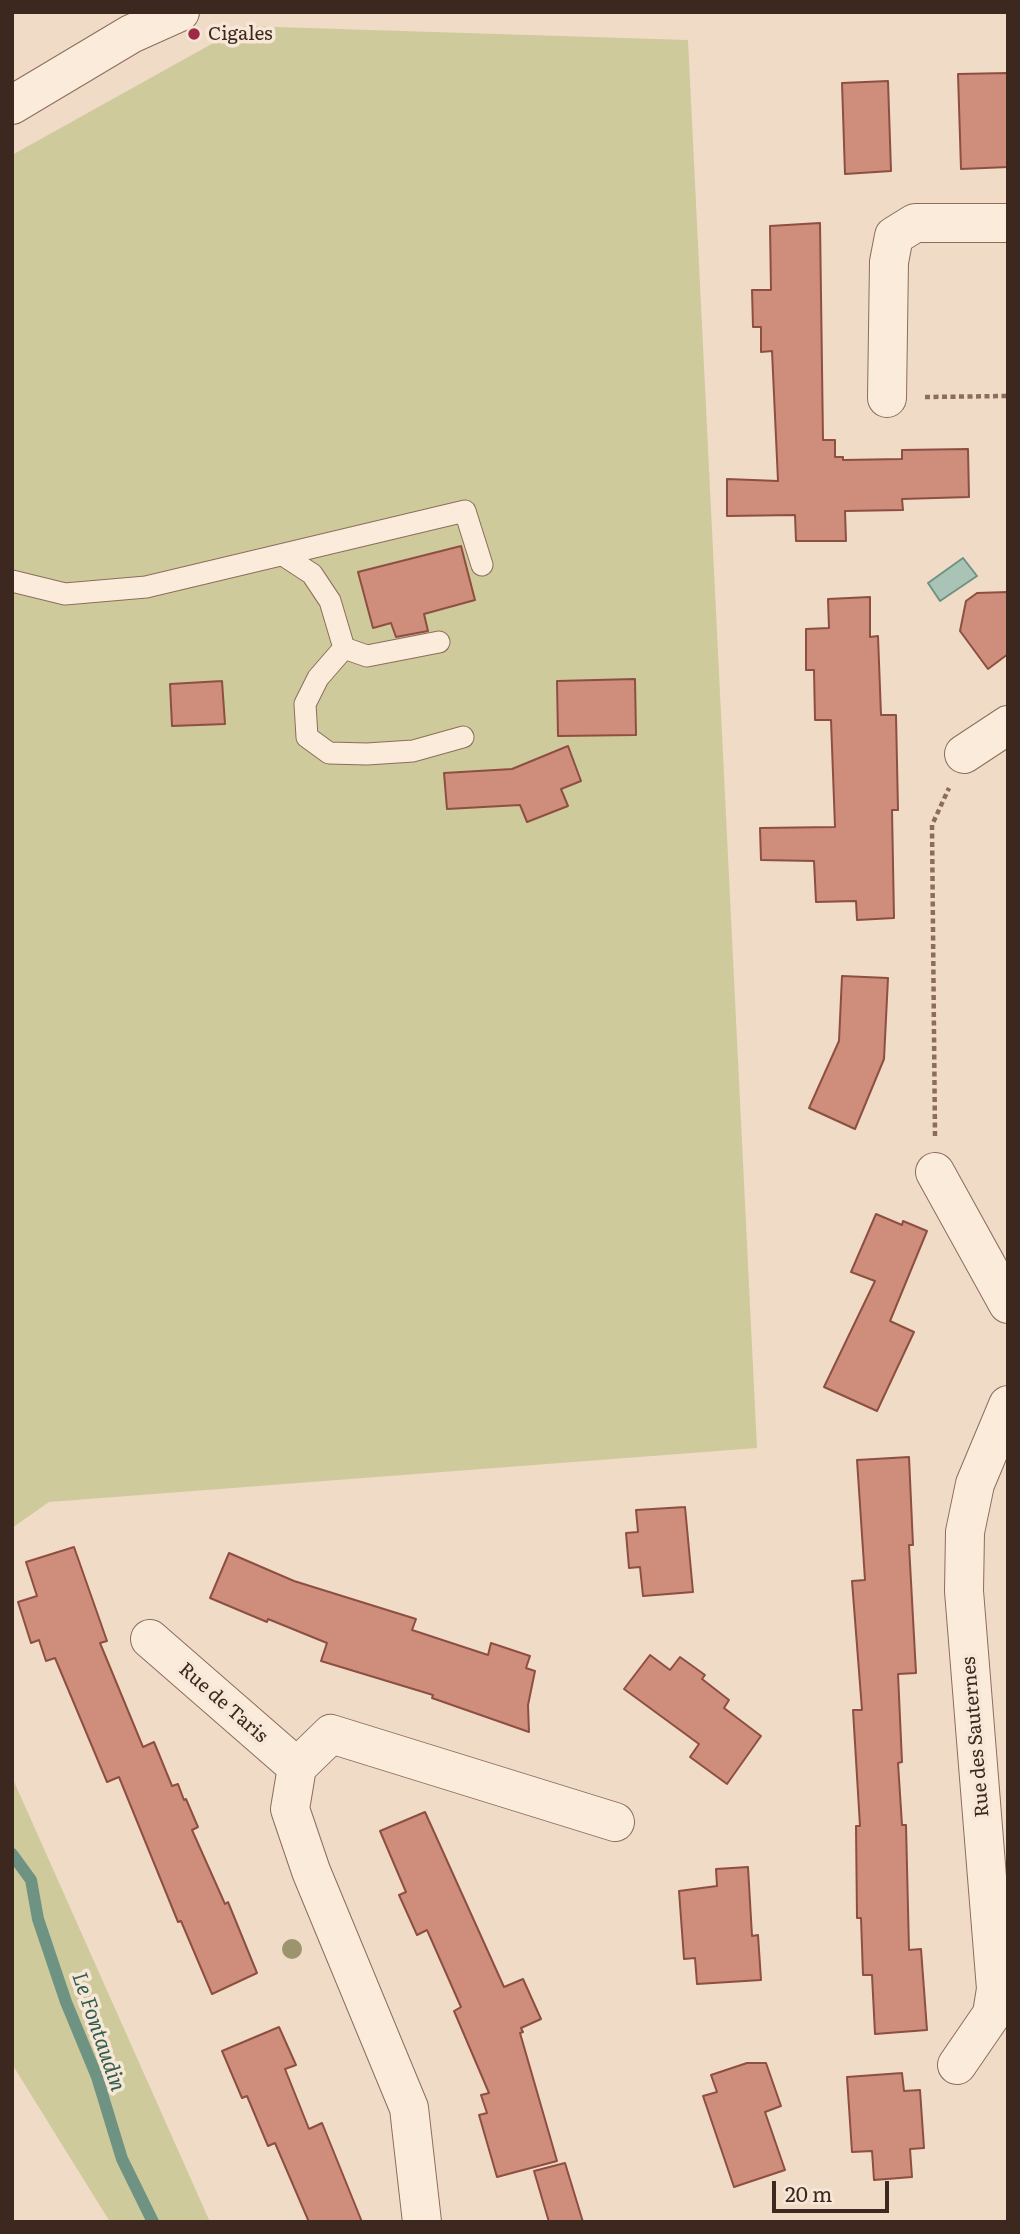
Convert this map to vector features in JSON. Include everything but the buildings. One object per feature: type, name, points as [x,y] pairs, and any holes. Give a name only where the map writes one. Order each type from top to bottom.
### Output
[{"type":"street","points":[[12,105],[131,34],[180,12]]},
{"type":"street","points":[[887,398],[889,262],[894,236],[915,223],[1008,223]]},
{"type":"street","points":[[964,754],[1008,725]]},
{"type":"street","points":[[935,1171],[1008,1304]]},
{"type":"street","name":"Rue des Sauternes","points":[[957,2065],[992,2014],[1002,1988],[964,1591],[965,1532],[975,1484],[1008,1405]]},
{"type":"street","name":"Rue de Taris","points":[[150,1639],[297,1767]]},
{"type":"street","points":[[422,2222],[409,2108],[311,1871],[290,1809],[297,1767],[331,1734],[615,1822]]},
{"type":"lane","points":[[12,581],[65,594],[146,587],[465,511],[482,565]]},
{"type":"lane","points":[[283,555],[312,574],[330,601],[344,648]]},
{"type":"lane","points":[[344,648],[367,656],[439,642]]},
{"type":"lane","points":[[344,648],[318,678],[305,704],[307,737],[329,753],[367,754],[413,751],[463,737]]},
{"type":"path","points":[[887,398],[1008,396]]},
{"type":"path","points":[[935,1171],[932,825],[964,754]]},
{"type":"shaded area","points":[[244,26],[688,40],[757,1448],[49,1502],[12,1528],[12,155]]},
{"type":"shaded area","points":[[963,558],[977,576],[940,601],[928,583]]},
{"type":"shaded area","points":[[12,1777],[210,2222],[110,2222],[12,2064]]},
{"type":"waterway","name":"Le Fontaudin","points":[[12,1854],[31,1880],[38,1919],[66,2002],[97,2077],[122,2159],[153,2222]]},
{"type":"place","name":"Cigales","points":[[194,34]]}]
